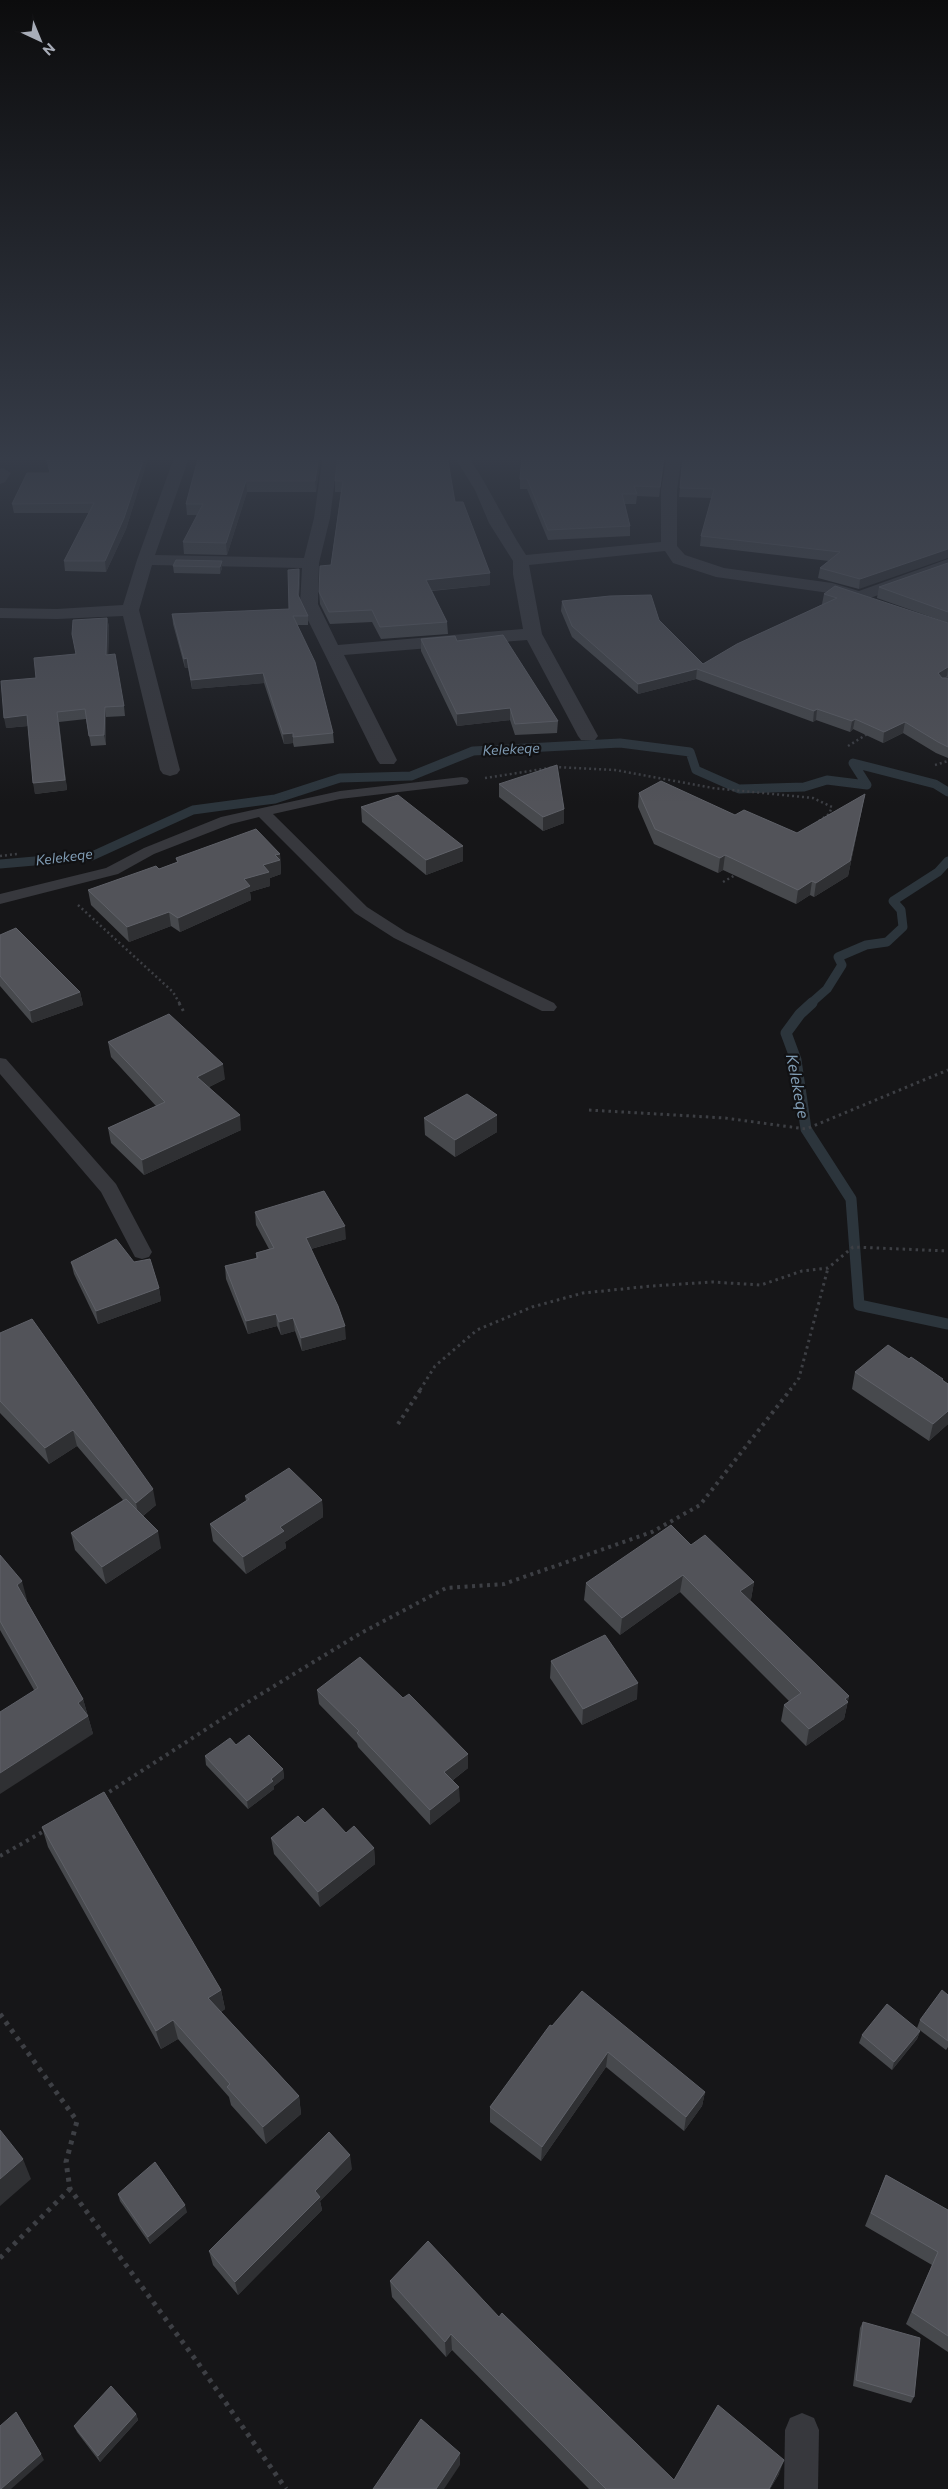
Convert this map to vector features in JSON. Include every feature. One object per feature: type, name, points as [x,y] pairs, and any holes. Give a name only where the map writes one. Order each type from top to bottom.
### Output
[{"type":"street","points":[[142,571],[130,610],[170,770]]},
{"type":"street","points":[[311,571],[309,604],[387,760]]},
{"type":"street","points":[[523,571],[532,634],[588,736]]},
{"type":"street","points":[[716,571],[832,588],[859,597],[929,571]]},
{"type":"street","points":[[0,613],[57,614],[130,610]]},
{"type":"street","points":[[332,651],[532,634]]},
{"type":"lane","points":[[859,597],[876,603]]},
{"type":"lane","points":[[0,899],[112,871],[149,851],[202,829],[262,812],[340,795],[462,781]]},
{"type":"lane","points":[[262,812],[360,910],[400,935],[548,1007]]},
{"type":"lane","points":[[0,1063],[109,1189],[142,1252]]},
{"type":"lane","points":[[801,2489],[802,2430]]},
{"type":"path","points":[[848,746],[872,731]]},
{"type":"path","points":[[935,765],[948,761]]},
{"type":"path","points":[[462,781],[556,766],[614,770],[713,788],[813,798],[832,807],[828,814],[813,825]]},
{"type":"path","points":[[0,856],[17,854]]},
{"type":"path","points":[[722,882],[739,872]]},
{"type":"path","points":[[50,887],[86,911],[173,992],[185,1014]]},
{"type":"path","points":[[589,1110],[725,1118],[806,1129],[948,1070]]},
{"type":"path","points":[[398,1424],[434,1366],[477,1330],[532,1307],[583,1293],[652,1286],[712,1282],[761,1286],[802,1271],[828,1268],[853,1247],[948,1251]]},
{"type":"path","points":[[96,1801],[240,1707],[362,1633],[446,1588],[504,1584],[652,1532],[700,1505],[799,1378],[828,1268]]},
{"type":"path","points":[[0,1856],[48,1828]]},
{"type":"path","points":[[0,2014],[77,2121],[66,2162],[70,2189],[198,2363],[286,2489]]},
{"type":"path","points":[[0,2258],[70,2189]]},
{"type":"building","points":[[288,571],[299,571],[298,595],[308,616],[293,616],[315,662],[333,733],[293,737],[293,733],[283,734],[263,673],[191,680],[187,658],[184,659],[172,614],[289,609]]},
{"type":"building","points":[[320,571],[489,571],[490,573],[426,580],[447,622],[380,627],[372,610],[329,612],[319,592]]},
{"type":"building","points":[[831,571],[883,571],[860,579]]},
{"type":"building","points":[[925,571],[948,571],[948,612],[879,587]]},
{"type":"building","points":[[835,586],[948,623],[948,667],[938,673],[942,678],[948,678],[948,747],[905,722],[884,732],[855,719],[852,721],[817,709],[814,711],[697,669],[638,684],[572,626],[562,601],[610,596],[651,595],[659,620],[703,664],[737,644],[837,598],[824,594]]},
{"type":"building","points":[[107,618],[106,655],[115,654],[124,706],[105,707],[104,735],[89,736],[85,709],[57,712],[65,780],[33,783],[27,715],[4,718],[1,681],[36,678],[34,658],[76,654],[72,634],[73,620]]},
{"type":"building","points":[[503,635],[558,721],[515,724],[510,708],[457,714],[421,639],[455,636],[457,641]]},
{"type":"building","points":[[557,765],[564,809],[543,817],[499,784]]},
{"type":"building","points":[[661,781],[735,815],[744,810],[797,833],[865,794],[850,861],[816,883],[812,881],[798,890],[725,855],[720,858],[655,829],[639,793]]},
{"type":"building","points":[[398,795],[463,846],[426,860],[361,807]]},
{"type":"building","points":[[256,829],[280,854],[275,855],[280,860],[263,865],[269,872],[244,879],[250,886],[178,918],[169,912],[127,927],[88,890],[156,866],[159,869],[178,862],[176,858]]},
{"type":"building","points":[[16,928],[80,992],[30,1011],[0,976],[0,935]]},
{"type":"building","points":[[169,1014],[223,1064],[197,1077],[240,1115],[142,1160],[108,1128],[165,1102],[108,1042]]},
{"type":"building","points":[[467,1094],[497,1115],[455,1140],[424,1118]]},
{"type":"building","points":[[324,1191],[345,1226],[306,1238],[338,1306],[345,1326],[301,1338],[293,1318],[279,1322],[276,1314],[246,1321],[225,1266],[258,1258],[256,1253],[274,1248],[255,1212]]},
{"type":"building","points":[[116,1239],[134,1262],[150,1259],[159,1288],[96,1311],[71,1262]]},
{"type":"building","points":[[32,1319],[153,1489],[136,1503],[73,1430],[45,1448],[0,1401],[0,1333]]},
{"type":"building","points":[[888,1345],[909,1359],[911,1357],[948,1384],[948,1411],[933,1424],[855,1372]]},
{"type":"building","points":[[289,1468],[322,1500],[280,1527],[284,1531],[243,1557],[210,1524],[249,1499],[245,1496]]},
{"type":"building","points":[[126,1499],[158,1531],[102,1567],[71,1533]]},
{"type":"building","points":[[671,1525],[691,1545],[705,1535],[754,1582],[740,1591],[849,1696],[845,1699],[848,1702],[809,1729],[784,1705],[801,1693],[683,1575],[622,1618],[586,1583]]},
{"type":"building","points":[[0,1555],[22,1581],[17,1585],[83,1699],[78,1703],[88,1716],[0,1773],[0,1712],[38,1688],[0,1621]]},
{"type":"building","points":[[605,1635],[638,1683],[583,1709],[551,1661]]},
{"type":"building","points":[[360,1657],[403,1698],[409,1694],[468,1754],[444,1772],[459,1787],[430,1810],[357,1733],[359,1731],[317,1690]]},
{"type":"building","points":[[249,1735],[283,1769],[271,1779],[273,1781],[247,1801],[205,1756],[230,1738],[236,1745]]},
{"type":"building","points":[[104,1792],[221,1990],[208,1998],[299,2096],[263,2127],[227,2087],[230,2084],[173,2020],[156,2031],[42,1827]]},
{"type":"building","points":[[323,1808],[346,1833],[354,1826],[374,1848],[318,1892],[271,1838],[298,1816],[305,1823]]},
{"type":"building","points":[[942,1990],[948,1995],[948,2041],[920,2020]]},
{"type":"building","points":[[582,1991],[705,2092],[686,2117],[608,2052],[542,2147],[490,2107],[550,2025],[552,2026]]},
{"type":"building","points":[[887,2004],[920,2031],[894,2062],[862,2035]]},
{"type":"building","points":[[0,2130],[23,2159],[0,2179]]},
{"type":"building","points":[[329,2132],[350,2155],[315,2191],[320,2197],[235,2282],[209,2251]]},
{"type":"building","points":[[155,2162],[185,2205],[148,2237],[118,2194]]},
{"type":"building","points":[[886,2175],[948,2210],[948,2336],[912,2312],[938,2252],[871,2213]]},
{"type":"building","points":[[428,2241],[499,2317],[502,2313],[674,2480],[718,2405],[784,2460],[769,2489],[606,2489],[451,2334],[445,2342],[390,2281]]},
{"type":"building","points":[[863,2322],[920,2338],[914,2397],[856,2380]]},
{"type":"building","points":[[111,2386],[136,2414],[98,2456],[74,2426]]},
{"type":"building","points":[[16,2412],[41,2454],[0,2489],[0,2426]]},
{"type":"building","points":[[421,2419],[460,2453],[436,2489],[373,2489]]},
{"type":"waterway","name":"Kelekeqe","points":[[0,864],[92,856],[193,810],[275,799],[340,778],[411,776],[473,751],[620,743],[690,752],[696,770],[739,789],[804,787],[827,780],[867,785],[853,763],[935,784],[948,792]]},
{"type":"waterway","name":"Kelekeqe","points":[[810,1004],[827,989],[842,965],[838,957],[866,945],[887,942],[903,927],[901,910],[893,901],[938,872],[948,861]]},
{"type":"waterway","name":"Kelekeqe","points":[[812,1003],[800,1014],[786,1033],[796,1060],[806,1129],[851,1199],[859,1305],[948,1324]]}]
